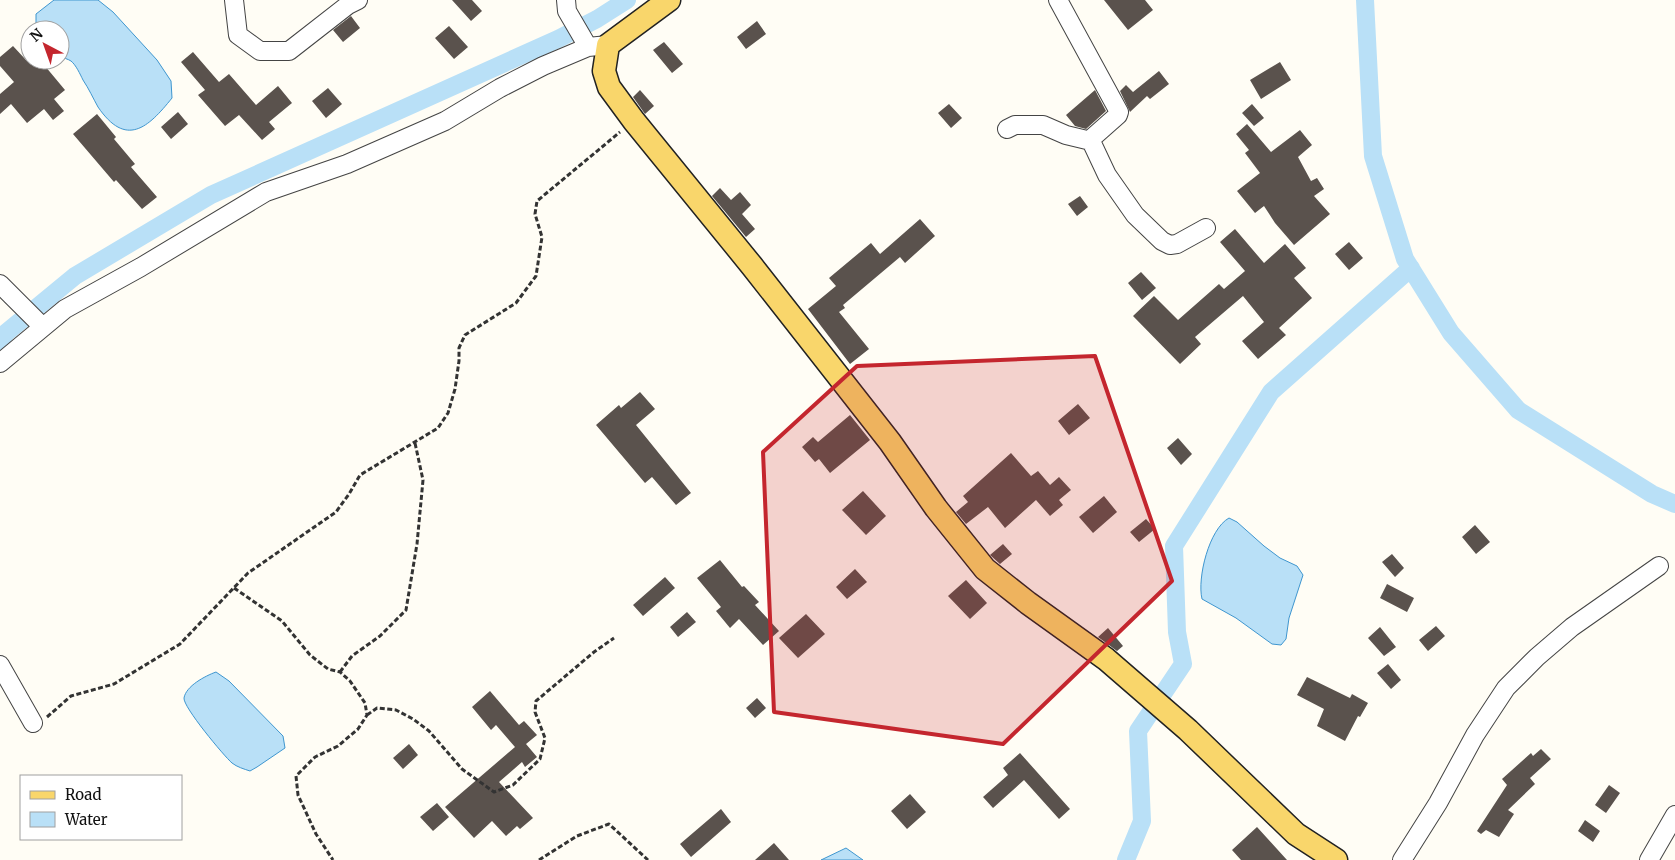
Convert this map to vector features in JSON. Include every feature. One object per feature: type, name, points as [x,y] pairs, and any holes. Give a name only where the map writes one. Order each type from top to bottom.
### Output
[{"type":"main road","points":[[669,0],[593,43],[609,87],[634,121],[758,273],[890,442],[936,508],[985,569],[1028,604],[1106,660],[1146,693],[1188,730],[1296,834],[1336,860]]},
{"type":"street","points":[[234,0],[238,35],[260,51],[289,52],[348,5],[358,0]]},
{"type":"street","points":[[1058,0],[1120,112],[1091,141]]},
{"type":"street","points":[[0,363],[41,325],[266,192],[347,164],[445,121],[500,88],[593,43],[567,5]]},
{"type":"street","points":[[1007,129],[1014,125],[1043,125],[1066,135],[1091,141],[1108,175],[1135,215],[1162,241],[1170,245],[1177,244],[1206,228]]},
{"type":"street","points":[[6,289],[41,325]]},
{"type":"street","points":[[1402,860],[1438,803],[1475,735],[1506,688],[1537,657],[1572,627],[1659,566]]},
{"type":"street","points":[[0,665],[33,723]]},
{"type":"street","points":[[1649,860],[1675,815]]},
{"type":"path","points":[[33,723],[41,723],[71,696],[114,684],[180,644],[248,573],[336,512],[360,475],[438,428],[448,413],[455,388],[459,348],[465,336],[516,303],[536,276],[542,237],[535,214],[537,201],[634,121]]},
{"type":"path","points":[[340,672],[352,656],[380,636],[406,610],[417,544],[423,480],[415,443]]},
{"type":"path","points":[[234,588],[282,621],[310,655],[328,669],[340,672],[350,681],[365,703],[367,715]]},
{"type":"path","points":[[333,860],[316,834],[298,794],[296,776],[315,757],[338,746],[358,729],[367,715],[377,708],[396,710],[413,719],[429,732],[462,769],[494,792],[513,784],[540,759],[545,738],[536,712],[536,702],[614,638]]},
{"type":"path","points":[[539,860],[577,836],[609,824],[648,860]]},
{"type":"highlighted area","points":[[1095,356],[1172,581],[1003,744],[774,712],[763,452],[857,366]]},
{"type":"water","points":[[54,0],[98,0],[113,12],[157,60],[171,81],[172,98],[145,125],[127,130],[118,127],[108,120],[98,107],[75,65],[70,61],[70,20],[36,20],[36,14]]},
{"type":"water","points":[[1229,518],[1237,522],[1280,558],[1297,566],[1303,575],[1289,618],[1286,639],[1281,645],[1272,644],[1236,618],[1202,599],[1201,579],[1210,543],[1222,524]]},
{"type":"water","points":[[216,672],[229,681],[283,736],[285,748],[250,771],[236,766],[228,759],[185,703],[184,698],[188,689]]},
{"type":"water","points":[[846,848],[863,860],[821,860]]},
{"type":"building","points":[[452,0],[472,0],[482,11],[471,21]]},
{"type":"building","points":[[1104,0],[1145,0],[1153,10],[1128,30]]},
{"type":"building","points":[[351,16],[360,28],[343,42],[333,30]]},
{"type":"building","points":[[757,21],[766,34],[746,49],[737,37]]},
{"type":"building","points":[[449,26],[468,47],[454,59],[435,38]]},
{"type":"building","points":[[664,42],[683,64],[672,73],[653,50]]},
{"type":"building","points":[[13,46],[20,54],[20,70],[48,70],[65,90],[54,99],[64,111],[53,120],[44,109],[27,123],[11,104],[0,114],[0,94],[14,82],[0,66],[0,57]]},
{"type":"building","points":[[193,52],[219,82],[229,74],[256,105],[278,86],[292,103],[269,122],[275,129],[262,140],[239,115],[225,126],[198,95],[205,90],[181,62]]},
{"type":"building","points":[[1280,62],[1291,80],[1261,99],[1250,80]]},
{"type":"building","points":[[1159,71],[1169,84],[1150,99],[1147,96],[1130,112],[1120,91],[1126,85],[1133,92]]},
{"type":"building","points":[[328,88],[342,104],[326,118],[312,101]]},
{"type":"building","points":[[640,90],[654,106],[645,114],[633,97]]},
{"type":"building","points":[[1095,90],[1106,111],[1086,129],[1075,126],[1066,115]]},
{"type":"building","points":[[949,104],[962,118],[951,128],[938,113]]},
{"type":"building","points":[[1252,104],[1264,118],[1254,126],[1242,113]]},
{"type":"building","points":[[178,112],[188,124],[171,139],[161,127]]},
{"type":"building","points":[[97,114],[116,137],[114,139],[135,164],[131,167],[157,197],[142,209],[116,180],[114,182],[73,134]]},
{"type":"building","points":[[1247,124],[1271,152],[1300,130],[1312,145],[1298,157],[1311,181],[1317,178],[1324,189],[1314,196],[1330,214],[1294,245],[1275,223],[1264,206],[1255,213],[1237,191],[1260,173],[1245,153],[1249,150],[1236,134]]},
{"type":"building","points":[[720,188],[731,200],[740,192],[751,205],[742,214],[755,229],[746,237],[712,196]]},
{"type":"building","points":[[1080,196],[1088,207],[1077,216],[1068,204]]},
{"type":"building","points":[[920,219],[935,236],[905,263],[900,257],[843,305],[845,308],[839,312],[869,349],[850,364],[808,309],[836,286],[829,278],[871,243],[880,254]]},
{"type":"building","points":[[1235,229],[1264,263],[1285,244],[1306,268],[1294,278],[1312,298],[1279,328],[1286,335],[1258,359],[1242,341],[1264,322],[1243,296],[1195,337],[1201,344],[1180,364],[1133,316],[1154,296],[1178,320],[1219,284],[1224,289],[1245,271],[1220,242]]},
{"type":"building","points":[[1349,242],[1363,258],[1349,270],[1335,254]]},
{"type":"building","points":[[1141,272],[1156,288],[1142,300],[1128,283]]},
{"type":"building","points":[[640,392],[655,409],[636,425],[691,493],[676,505],[652,477],[645,483],[596,425],[619,405],[621,408]]},
{"type":"building","points":[[1078,404],[1090,418],[1069,435],[1058,421]]},
{"type":"building","points":[[850,415],[870,440],[830,473],[819,459],[815,462],[802,447],[813,437],[818,442]]},
{"type":"building","points":[[1178,438],[1192,454],[1181,465],[1167,448]]},
{"type":"building","points":[[1011,453],[1031,476],[1038,471],[1050,485],[1059,477],[1071,490],[1059,500],[1063,505],[1050,516],[1036,500],[1005,528],[988,507],[966,524],[956,512],[968,502],[963,496]]},
{"type":"building","points":[[863,491],[886,516],[866,535],[842,510]]},
{"type":"building","points":[[1104,496],[1117,512],[1093,533],[1079,517]]},
{"type":"building","points":[[1146,519],[1155,529],[1139,542],[1130,532]]},
{"type":"building","points":[[1475,525],[1490,542],[1476,554],[1462,537]]},
{"type":"building","points":[[1003,544],[1012,554],[1000,564],[990,555]]},
{"type":"building","points":[[1392,554],[1404,568],[1395,577],[1382,562]]},
{"type":"building","points":[[720,560],[742,587],[744,586],[759,602],[755,605],[779,631],[763,645],[739,619],[730,628],[716,611],[721,607],[697,578]]},
{"type":"building","points":[[855,569],[867,582],[847,599],[836,587]]},
{"type":"building","points":[[665,577],[675,588],[643,616],[633,605]]},
{"type":"building","points":[[966,580],[987,603],[970,619],[948,596]]},
{"type":"building","points":[[1387,584],[1414,598],[1407,612],[1380,598]]},
{"type":"building","points":[[687,612],[696,622],[678,637],[670,627]]},
{"type":"building","points":[[806,614],[825,634],[798,658],[779,638]]},
{"type":"building","points":[[1436,626],[1445,636],[1428,651],[1419,640]]},
{"type":"building","points":[[1380,627],[1396,647],[1384,656],[1368,638]]},
{"type":"building","points":[[1108,628],[1123,646],[1117,651],[1098,637]]},
{"type":"building","points":[[1388,664],[1401,680],[1391,689],[1377,673]]},
{"type":"building","points":[[1307,677],[1350,698],[1352,694],[1368,703],[1360,717],[1358,716],[1345,741],[1317,726],[1324,709],[1297,695]]},
{"type":"building","points":[[490,691],[519,725],[524,721],[537,735],[526,744],[537,757],[525,767],[522,762],[499,782],[533,818],[520,829],[517,826],[506,836],[492,821],[474,838],[445,807],[515,747],[496,725],[491,730],[472,707]]},
{"type":"building","points":[[757,698],[766,708],[755,718],[746,708]]},
{"type":"building","points":[[409,744],[418,755],[403,769],[393,758]]},
{"type":"building","points":[[1541,749],[1551,759],[1530,778],[1535,784],[1508,810],[1514,814],[1499,837],[1486,830],[1481,834],[1477,831],[1507,785],[1502,779],[1531,753],[1533,756]]},
{"type":"building","points":[[1020,753],[1070,809],[1059,819],[1024,780],[993,808],[983,797],[1008,775],[1003,768]]},
{"type":"building","points":[[1609,785],[1620,793],[1606,813],[1595,805]]},
{"type":"building","points":[[910,794],[926,812],[907,829],[891,811]]},
{"type":"building","points":[[437,803],[449,817],[433,831],[420,817]]},
{"type":"building","points":[[721,809],[731,822],[691,857],[680,844]]},
{"type":"building","points":[[1585,820],[1600,831],[1593,842],[1578,831]]},
{"type":"building","points":[[1257,827],[1287,860],[1241,860],[1232,850]]},
{"type":"building","points":[[774,843],[789,860],[755,860]]},
{"type":"waterway","points":[[0,341],[7,332],[75,276],[211,195],[558,39],[597,19],[627,0]]},
{"type":"waterway","points":[[1365,0],[1373,156],[1405,259],[1451,333],[1518,410],[1652,494],[1675,504]]},
{"type":"waterway","points":[[1126,860],[1142,821],[1138,731],[1183,664],[1177,632],[1174,546],[1271,392],[1411,268]]}]
